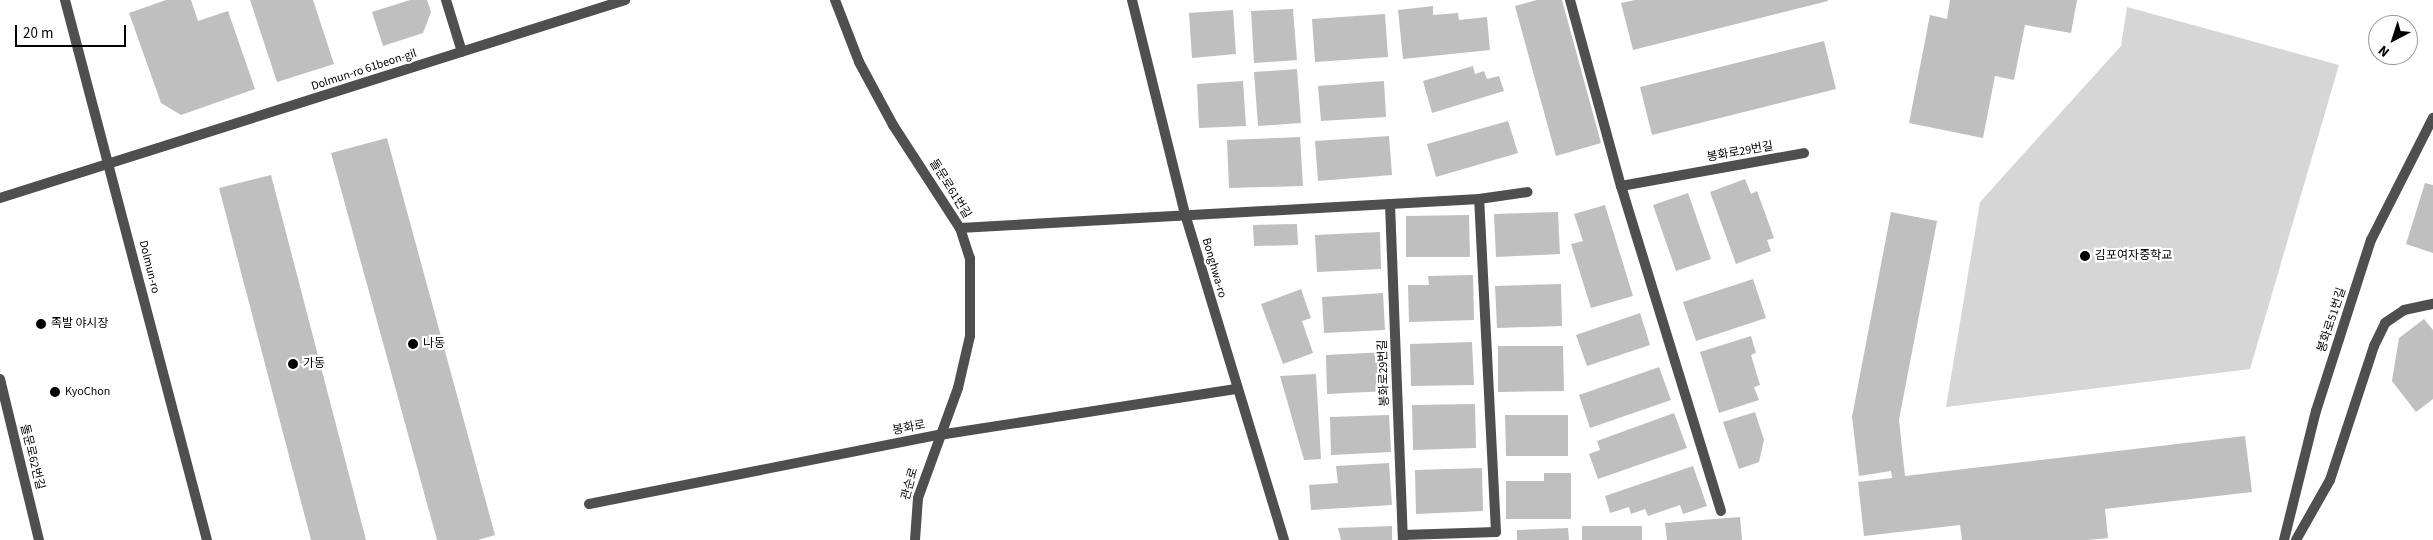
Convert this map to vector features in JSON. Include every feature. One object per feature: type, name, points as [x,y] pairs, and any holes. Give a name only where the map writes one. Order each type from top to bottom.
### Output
[{"type":"street","name":"Dolmun-ro","points":[[65,0],[110,164],[207,540]]},
{"type":"street","points":[[446,0],[462,52]]},
{"type":"street","name":"Dolmun-ro 61beon-gil","points":[[110,164],[625,0]]},
{"type":"street","name":"돌문로61번길","points":[[835,0],[859,62],[893,125],[960,228],[970,258],[970,336],[958,388],[939,435]]},
{"type":"street","name":"Bonghwa-ro","points":[[1132,0],[1185,214],[1236,390],[1284,540]]},
{"type":"street","points":[[1570,0],[1621,186],[1721,511]]},
{"type":"street","name":"봉화로51번길","points":[[2284,540],[2316,411],[2371,240],[2433,118]]},
{"type":"street","name":"봉화로29번길","points":[[1621,186],[1804,153]]},
{"type":"street","points":[[0,198],[110,164]]},
{"type":"street","points":[[960,228],[1479,199],[1528,192]]},
{"type":"street","points":[[1403,538],[1496,532],[1479,199]]},
{"type":"street","name":"봉화로29번길","points":[[1390,204],[1403,538]]},
{"type":"street","points":[[2296,540],[2330,480],[2374,346],[2386,323],[2404,310],[2433,304]]},
{"type":"street","name":"돌문로62번길","points":[[0,379],[39,540]]},
{"type":"street","name":"봉화로","points":[[588,504],[939,435],[1236,390]]},
{"type":"street","name":"관순로","points":[[915,540],[918,498],[939,435]]},
{"type":"shaded area","points":[[2127,7],[2339,65],[2250,369],[1946,407],[1980,202],[2121,46]]},
{"type":"building","points":[[166,0],[191,0],[198,21],[228,11],[255,89],[181,115],[161,103],[129,13]]},
{"type":"building","points":[[250,0],[313,0],[334,64],[277,82]]},
{"type":"building","points":[[410,0],[427,0],[431,12],[423,33],[383,46],[372,12]]},
{"type":"building","points":[[1537,0],[1562,0],[1601,143],[1556,156],[1515,6]]},
{"type":"building","points":[[1635,0],[1828,1],[1633,50],[1621,3]]},
{"type":"building","points":[[1950,0],[2077,0],[2071,33],[2025,25],[2014,80],[1995,76],[1983,138],[1909,123],[1930,15],[1947,19]]},
{"type":"building","points":[[1433,6],[1433,15],[1458,13],[1459,20],[1487,17],[1490,50],[1403,59],[1398,10]]},
{"type":"building","points":[[1293,9],[1297,60],[1254,63],[1251,11]]},
{"type":"building","points":[[1233,10],[1236,54],[1192,58],[1189,13]]},
{"type":"building","points":[[1385,14],[1388,57],[1315,62],[1312,19]]},
{"type":"building","points":[[1824,41],[1836,89],[1652,135],[1640,87]]},
{"type":"building","points":[[1473,66],[1475,74],[1484,71],[1487,79],[1499,76],[1504,91],[1432,113],[1423,81]]},
{"type":"building","points":[[1297,69],[1301,123],[1258,126],[1254,72]]},
{"type":"building","points":[[1243,81],[1246,126],[1199,128],[1197,84]]},
{"type":"building","points":[[1384,81],[1386,117],[1321,121],[1318,86]]},
{"type":"building","points":[[1508,121],[1518,153],[1436,177],[1427,144]]},
{"type":"building","points":[[1389,136],[1392,175],[1318,181],[1315,141]]},
{"type":"building","points":[[1300,137],[1303,186],[1229,188],[1227,140]]},
{"type":"building","name":"나동","points":[[387,138],[495,535],[478,540],[437,540],[331,153]]},
{"type":"building","name":"가동","points":[[271,175],[366,540],[311,540],[219,188]]},
{"type":"building","points":[[1745,179],[1751,194],[1757,191],[1774,238],[1767,240],[1771,251],[1736,264],[1710,192]]},
{"type":"building","points":[[2425,183],[2433,185],[2433,253],[2406,244]]},
{"type":"building","points":[[1688,193],[1711,259],[1676,271],[1653,205]]},
{"type":"building","points":[[1605,205],[1633,296],[1591,308],[1571,244],[1583,241],[1574,214]]},
{"type":"building","points":[[1558,212],[1560,254],[1496,257],[1494,214]]},
{"type":"building","points":[[1891,212],[1937,221],[1899,420],[1905,476],[2245,436],[2252,492],[2105,509],[2108,538],[2088,540],[1962,540],[1960,525],[1864,536],[1858,482],[1892,478],[1891,471],[1859,476],[1852,417]]},
{"type":"building","points":[[1469,215],[1470,257],[1406,257],[1406,216]]},
{"type":"building","points":[[1297,224],[1298,245],[1254,246],[1253,225]]},
{"type":"building","points":[[1380,232],[1381,269],[1317,272],[1315,235]]},
{"type":"building","points":[[1473,275],[1474,320],[1409,322],[1408,285],[1429,285],[1428,276]]},
{"type":"building","points":[[1753,279],[1766,318],[1696,341],[1683,302]]},
{"type":"building","points":[[1561,284],[1562,326],[1497,328],[1495,286]]},
{"type":"building","points":[[1301,289],[1311,318],[1302,321],[1313,353],[1283,364],[1261,304]]},
{"type":"building","points":[[1383,293],[1385,330],[1324,333],[1322,297]]},
{"type":"building","points":[[1640,313],[1650,345],[1587,366],[1576,335]]},
{"type":"building","points":[[2424,319],[2433,330],[2433,399],[2416,412],[2392,381],[2399,338]]},
{"type":"building","points":[[1751,336],[1756,353],[1751,355],[1760,385],[1754,387],[1759,400],[1719,413],[1700,352]]},
{"type":"building","points":[[1472,342],[1474,385],[1411,386],[1410,344]]},
{"type":"building","points":[[1498,346],[1563,346],[1564,391],[1498,392]]},
{"type":"building","points":[[1386,352],[1388,391],[1327,394],[1326,355]]},
{"type":"building","points":[[1659,367],[1671,400],[1590,428],[1579,395]]},
{"type":"building","points":[[1316,374],[1321,459],[1304,460],[1280,376]]},
{"type":"building","points":[[1475,404],[1476,448],[1413,450],[1412,405]]},
{"type":"building","points":[[1755,412],[1764,440],[1759,462],[1739,469],[1723,422]]},
{"type":"building","points":[[1674,413],[1687,448],[1598,479],[1589,454],[1600,450],[1597,441]]},
{"type":"building","points":[[1389,415],[1391,452],[1331,455],[1330,417]]},
{"type":"building","points":[[1505,415],[1568,415],[1568,456],[1506,456]]},
{"type":"building","points":[[1389,463],[1392,505],[1311,510],[1309,485],[1338,483],[1336,466]]},
{"type":"building","points":[[1693,466],[1707,506],[1683,514],[1680,505],[1648,516],[1645,509],[1631,514],[1629,507],[1610,513],[1605,496]]},
{"type":"building","points":[[1482,468],[1483,511],[1416,514],[1415,470]]},
{"type":"building","points":[[1544,473],[1571,473],[1571,519],[1506,519],[1506,481],[1544,481]]},
{"type":"building","points":[[1740,517],[1742,540],[1667,540],[1665,523]]},
{"type":"building","points":[[1392,526],[1392,540],[1341,540],[1338,528]]},
{"type":"building","points":[[1582,526],[1642,526],[1642,540],[1582,540]]},
{"type":"building","points":[[1568,528],[1569,540],[1517,540],[1517,530]]},
{"type":"place","name":"김포여자중학교","points":[[2085,256]]},
{"type":"place","name":"족발 야시장","points":[[41,324]]},
{"type":"place","name":"나동","points":[[413,344]]},
{"type":"place","name":"가동","points":[[293,364]]},
{"type":"place","name":"KyoChon","points":[[55,392]]}]
